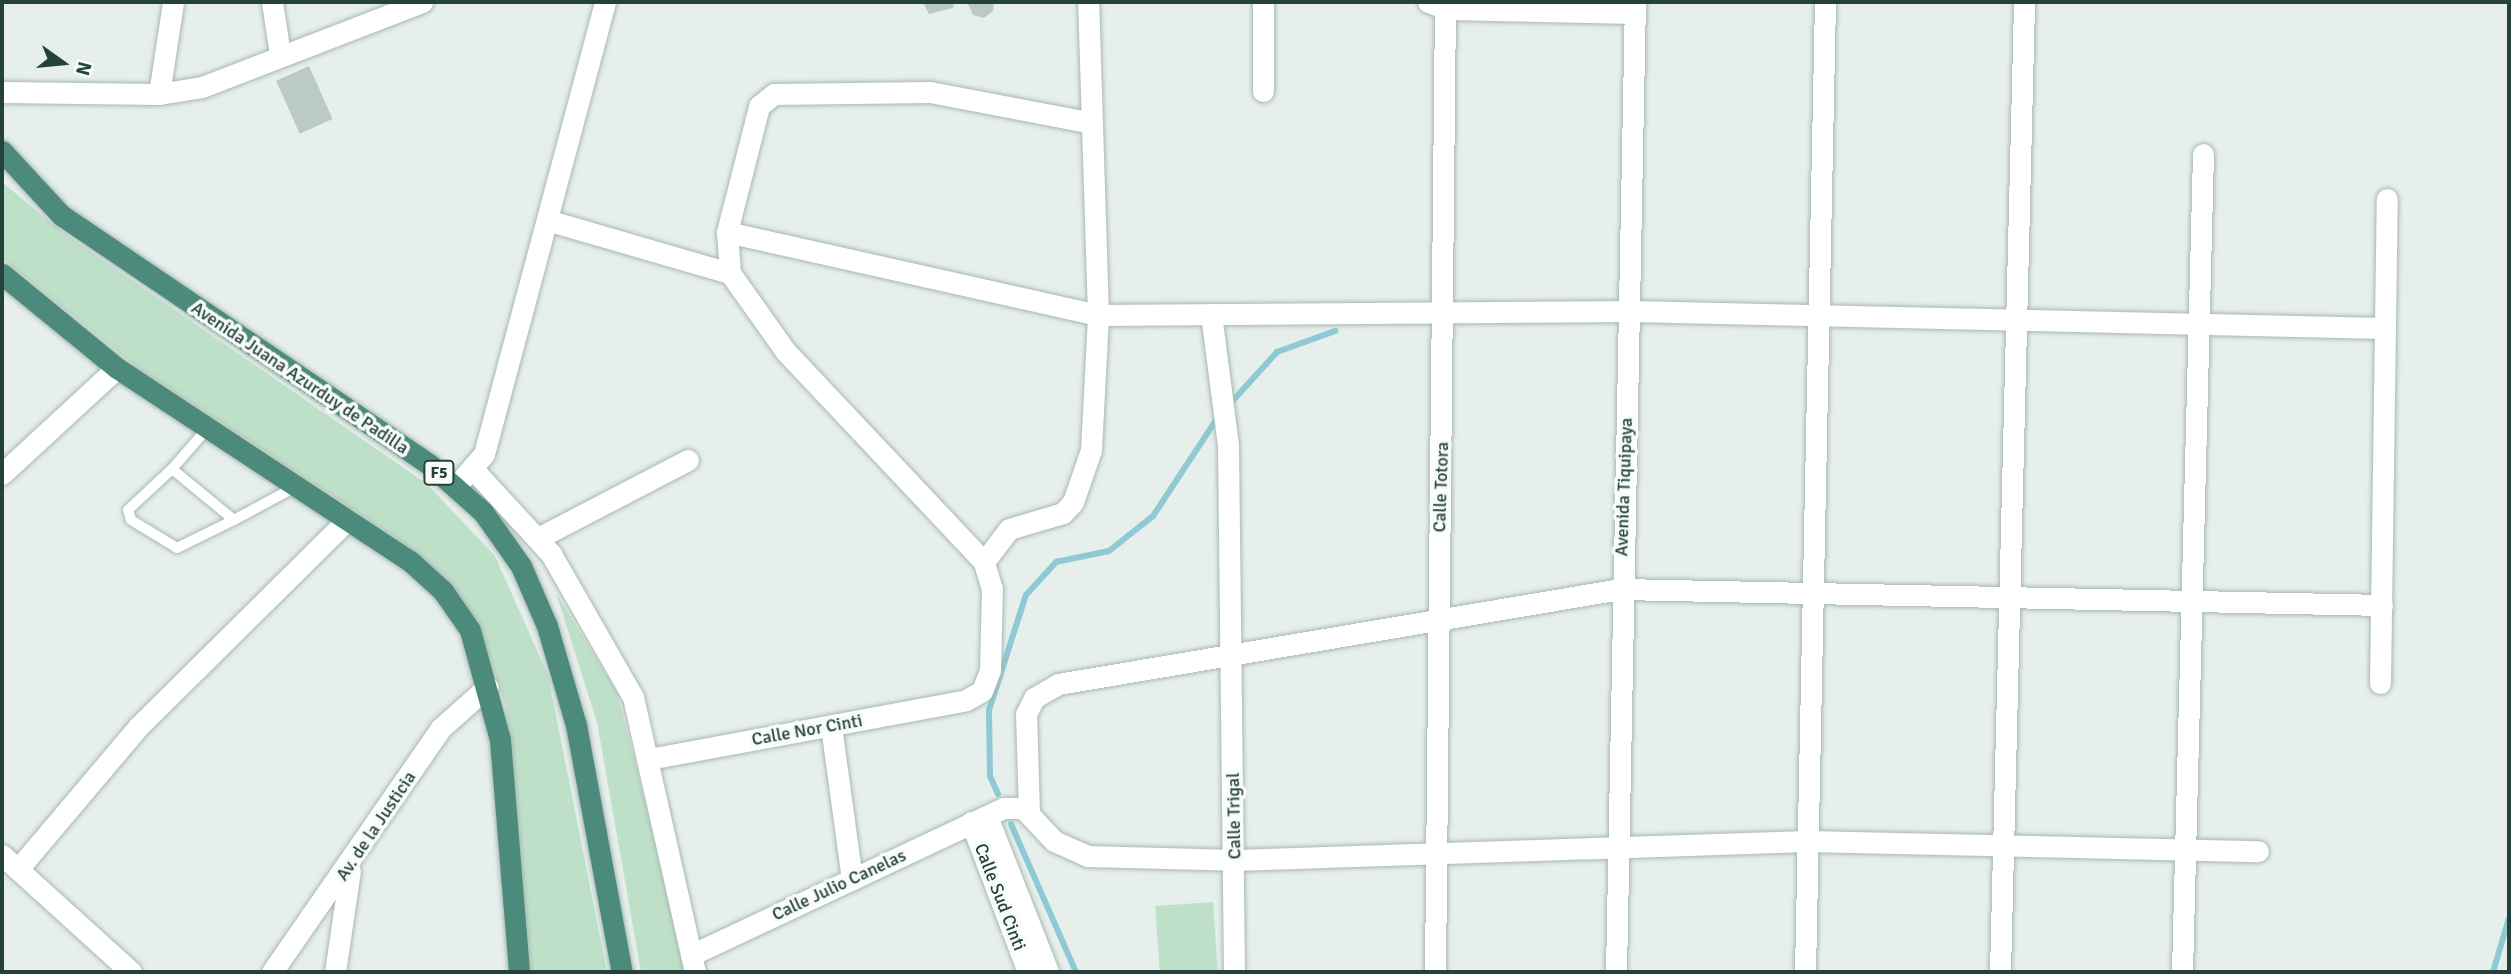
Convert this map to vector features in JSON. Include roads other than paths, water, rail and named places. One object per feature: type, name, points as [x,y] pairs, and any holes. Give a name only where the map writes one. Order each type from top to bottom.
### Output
[{"type":"highway","name":"Avenida Juana Azurduy de Padilla","points":[[2,151],[61,215],[455,488],[483,512],[521,566],[547,626],[576,725],[622,972]]},
{"type":"highway","points":[[2,274],[117,368],[206,430],[298,486],[443,590],[470,630],[500,740],[519,972]]},
{"type":"street","points":[[159,94],[173,2]]},
{"type":"street","points":[[272,2],[280,54]]},
{"type":"street","points":[[2,92],[159,94],[202,87],[280,54],[422,2]]},
{"type":"street","points":[[455,488],[484,454],[605,2]]},
{"type":"street","points":[[1088,2],[1092,123],[1098,315],[1091,450],[1073,502],[1063,513],[1009,529],[984,562],[786,352],[730,273],[727,232],[759,106],[774,94],[930,92],[1092,123]]},
{"type":"street","points":[[1263,2],[1263,91]]},
{"type":"street","points":[[1805,972],[1825,2]]},
{"type":"street","points":[[2000,972],[2024,2]]},
{"type":"street","points":[[1440,4],[1635,7]]},
{"type":"street","name":"Calle Totora","points":[[1435,972],[1437,621],[1446,312],[1440,4]]},
{"type":"street","name":"Avenida Tiquipaya","points":[[1616,972],[1620,589],[1630,311],[1635,7]]},
{"type":"street","points":[[2182,972],[2203,154]]},
{"type":"street","points":[[2380,683],[2386,199]]},
{"type":"street","points":[[547,220],[730,273]]},
{"type":"street","points":[[727,232],[1098,315],[1630,311],[2385,328]]},
{"type":"street","name":"Calle Trigal","points":[[1210,314],[1228,445],[1235,860],[1234,972]]},
{"type":"street","points":[[2,474],[117,368]]},
{"type":"street","points":[[538,538],[688,460]]},
{"type":"street","points":[[472,468],[538,538],[591,615],[627,685],[649,759],[693,964]]},
{"type":"street","points":[[18,869],[139,726],[347,520]]},
{"type":"street","name":"Calle Nor Cinti","points":[[649,759],[966,700],[982,691],[990,670],[992,589],[984,562]]},
{"type":"street","points":[[2258,851],[2186,847],[1807,841],[1616,842],[1434,853],[1235,860],[1087,856],[1054,841],[1029,813],[1026,714],[1034,698],[1058,684],[1231,659],[1620,589],[2382,605]]},
{"type":"street","name":"Av. de la Justicia","points":[[272,972],[351,866],[441,728],[487,687]]},
{"type":"street","points":[[831,726],[852,880]]},
{"type":"street","name":"Calle Julio Canelas","points":[[693,964],[852,880],[979,819],[1004,808],[1029,813]]},
{"type":"street","points":[[979,819],[1048,972]]},
{"type":"street","name":"Calle Sud Cinti","points":[[979,819],[1028,972]]},
{"type":"street","points":[[2,855],[131,972]]},
{"type":"street","points":[[335,972],[351,866]]},
{"type":"lane","points":[[206,430],[172,469],[128,510],[131,520],[177,548],[298,486]]},
{"type":"lane","points":[[172,469],[234,520]]},
{"type":"waterway","points":[[1228,406],[1277,352],[1335,331]]},
{"type":"waterway","points":[[998,794],[990,776],[989,710],[1026,595],[1056,562],[1109,551],[1153,516],[1218,417]]},
{"type":"waterway","points":[[1011,824],[1076,972]]},
{"type":"waterway","points":[[2493,972],[2509,918]]}]
